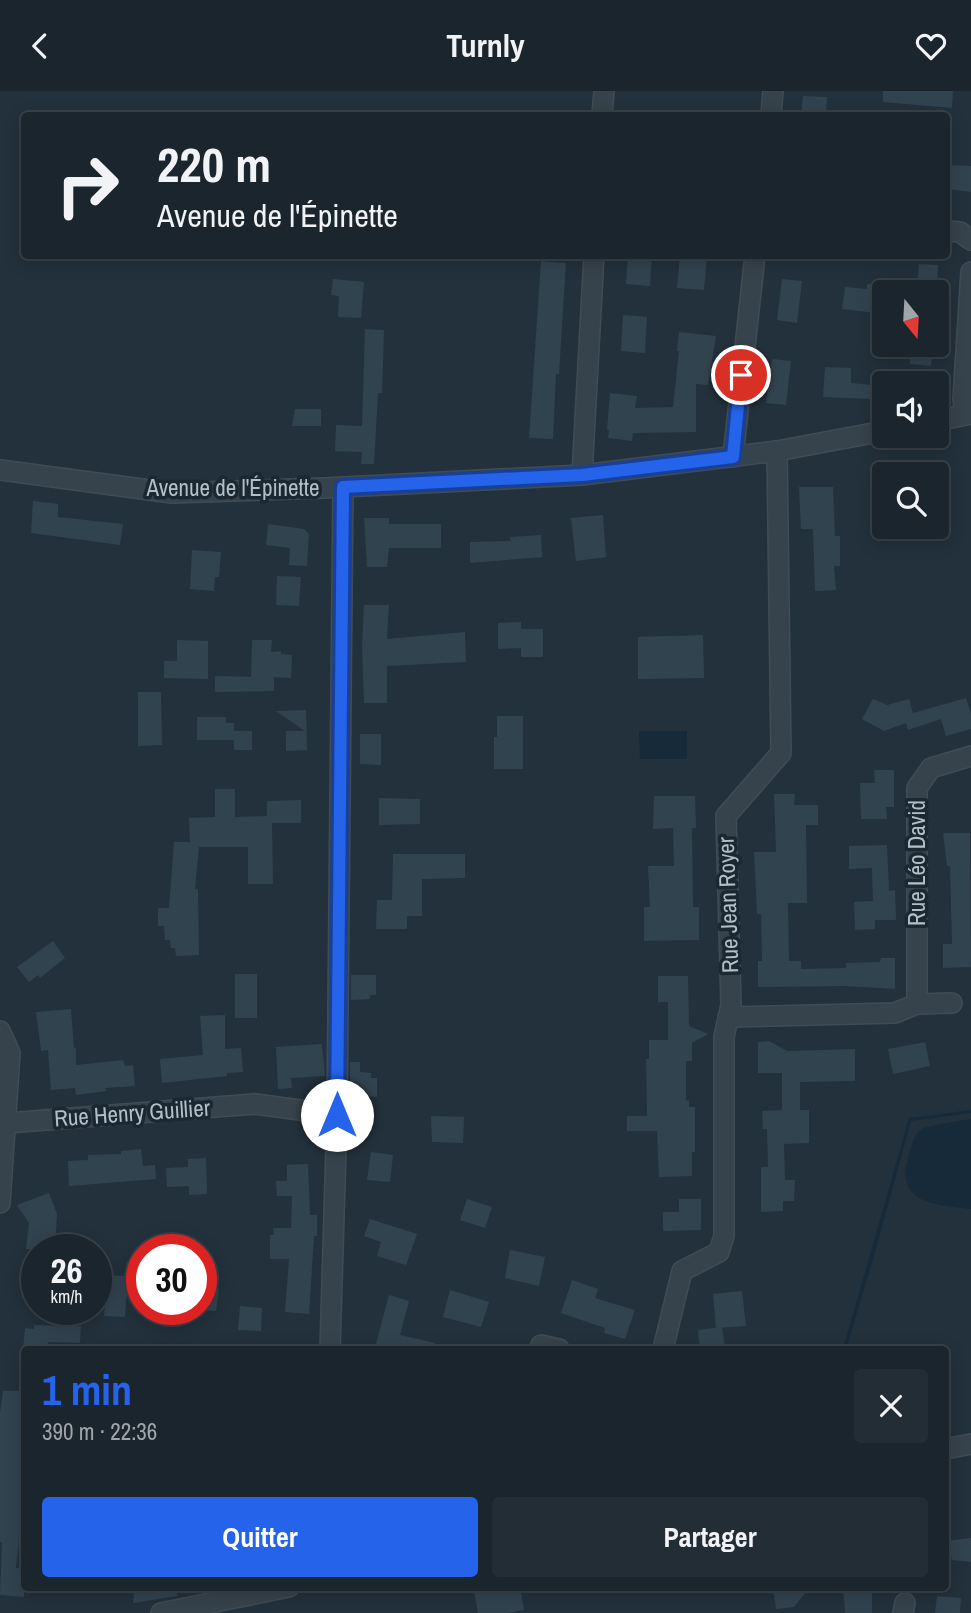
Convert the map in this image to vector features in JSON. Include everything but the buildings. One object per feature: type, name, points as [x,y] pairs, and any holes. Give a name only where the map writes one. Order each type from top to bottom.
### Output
[{"type":"street","points":[[602,112],[604,91]]},
{"type":"street","points":[[771,112],[773,91]]},
{"type":"street","points":[[582,475],[594,259]]},
{"type":"street","points":[[733,457],[755,259]]},
{"type":"street","points":[[949,419],[968,415],[963,399],[971,272]]},
{"type":"street","name":"Avenue de l'Épinette","points":[[0,470],[172,493],[343,487],[582,475],[777,451],[872,433]]},
{"type":"street","name":"Rue Jean Royer","points":[[664,1346],[682,1271],[719,1252],[724,1236],[724,1037],[731,1005],[726,816],[781,753],[777,451]]},
{"type":"street","points":[[330,1346],[337,1115],[343,487]]},
{"type":"street","name":"Rue Léo David","points":[[917,1005],[917,788],[931,768],[971,756]]},
{"type":"street","points":[[728,1017],[895,1013],[917,1005],[952,1003]]},
{"type":"street","points":[[0,1031],[10,1053],[0,1203]]},
{"type":"street","name":"Rue Henry Guillier","points":[[7,1123],[255,1104],[337,1115]]},
{"type":"street","points":[[949,1448],[971,1444]]},
{"type":"street","points":[[160,1613],[259,1603],[282,1591]]},
{"type":"water","points":[[639,731],[687,731],[687,759],[640,759]]},
{"type":"water","points":[[971,1110],[971,1113],[911,1121],[874,1256],[847,1346],[844,1346],[909,1118]]},
{"type":"water","points":[[971,1119],[971,1209],[933,1203],[913,1193],[906,1173],[916,1135],[922,1129]]},
{"type":"route","points":[[337,1115],[343,487],[582,475],[733,457],[741,375]]}]
